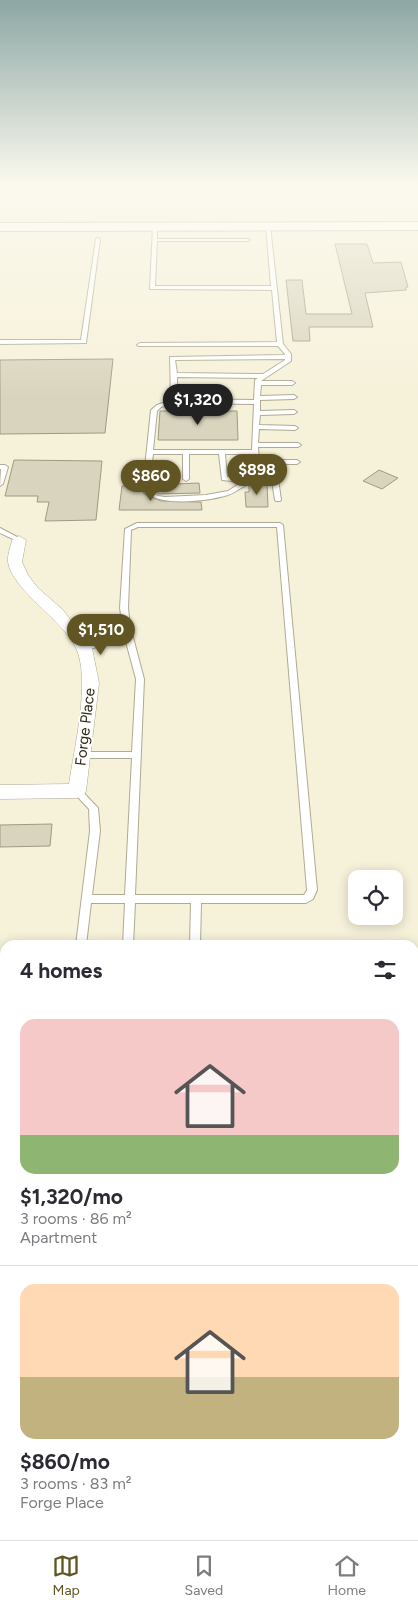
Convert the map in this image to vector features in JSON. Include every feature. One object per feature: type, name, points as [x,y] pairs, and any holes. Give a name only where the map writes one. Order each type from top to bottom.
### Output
[{"type":"street","name":"Forge Place","points":[[18,540],[15,562],[22,576],[33,592],[58,613],[84,648],[91,683],[78,791]]},
{"type":"street","points":[[0,792],[78,791]]},
{"type":"lane","points":[[0,342],[84,342],[96,257]]},
{"type":"lane","points":[[153,257],[152,288],[274,288]]},
{"type":"lane","points":[[258,479],[256,448],[258,380],[288,361],[285,349],[280,344],[271,257]]},
{"type":"lane","points":[[140,345],[280,344]]},
{"type":"lane","points":[[174,401],[172,358],[288,357]]},
{"type":"lane","points":[[174,375],[266,376]]},
{"type":"lane","points":[[258,383],[292,383]]},
{"type":"lane","points":[[248,480],[229,492],[215,496],[158,498],[148,492],[147,477],[154,410],[174,401],[258,400],[294,397]]},
{"type":"lane","points":[[257,412],[294,412]]},
{"type":"lane","points":[[257,428],[295,428]]},
{"type":"lane","points":[[150,452],[222,452],[298,445]]},
{"type":"lane","points":[[186,452],[186,478]]},
{"type":"lane","points":[[222,452],[224,479],[275,479],[278,500]]},
{"type":"lane","points":[[257,462],[297,462]]},
{"type":"lane","points":[[0,467],[4,467],[0,484]]},
{"type":"lane","points":[[87,899],[130,900],[306,900],[310,896],[312,890],[280,525],[137,525],[129,527],[124,608],[128,634],[140,679],[136,756],[130,900],[128,940]]},
{"type":"lane","points":[[0,530],[18,540]]},
{"type":"lane","points":[[84,648],[128,634]]},
{"type":"lane","points":[[82,755],[136,756]]},
{"type":"lane","points":[[78,791],[93,808],[94,823],[82,940]]},
{"type":"lane","points":[[195,940],[196,900]]},
{"type":"building","points":[[338,257],[371,257],[373,263],[401,262],[408,287],[406,287],[406,290],[365,293],[373,327],[309,327],[310,341],[293,341],[286,280],[302,280],[306,314],[352,314]]},
{"type":"building","points":[[113,359],[105,433],[0,434],[0,360]]},
{"type":"building","points":[[160,411],[237,411],[238,440],[158,440]]},
{"type":"building","points":[[14,460],[102,461],[96,520],[45,521],[49,502],[37,502],[38,496],[5,496]]},
{"type":"building","points":[[379,470],[398,478],[382,489],[363,481]]},
{"type":"building","points":[[155,478],[175,478],[175,484],[199,483],[200,493],[159,494],[153,490]]},
{"type":"building","points":[[267,484],[268,507],[246,507],[245,492],[249,492],[249,485]]},
{"type":"building","points":[[122,486],[143,486],[144,494],[161,501],[201,502],[202,510],[119,510]]},
{"type":"building","points":[[52,824],[50,846],[0,847],[0,825]]}]
